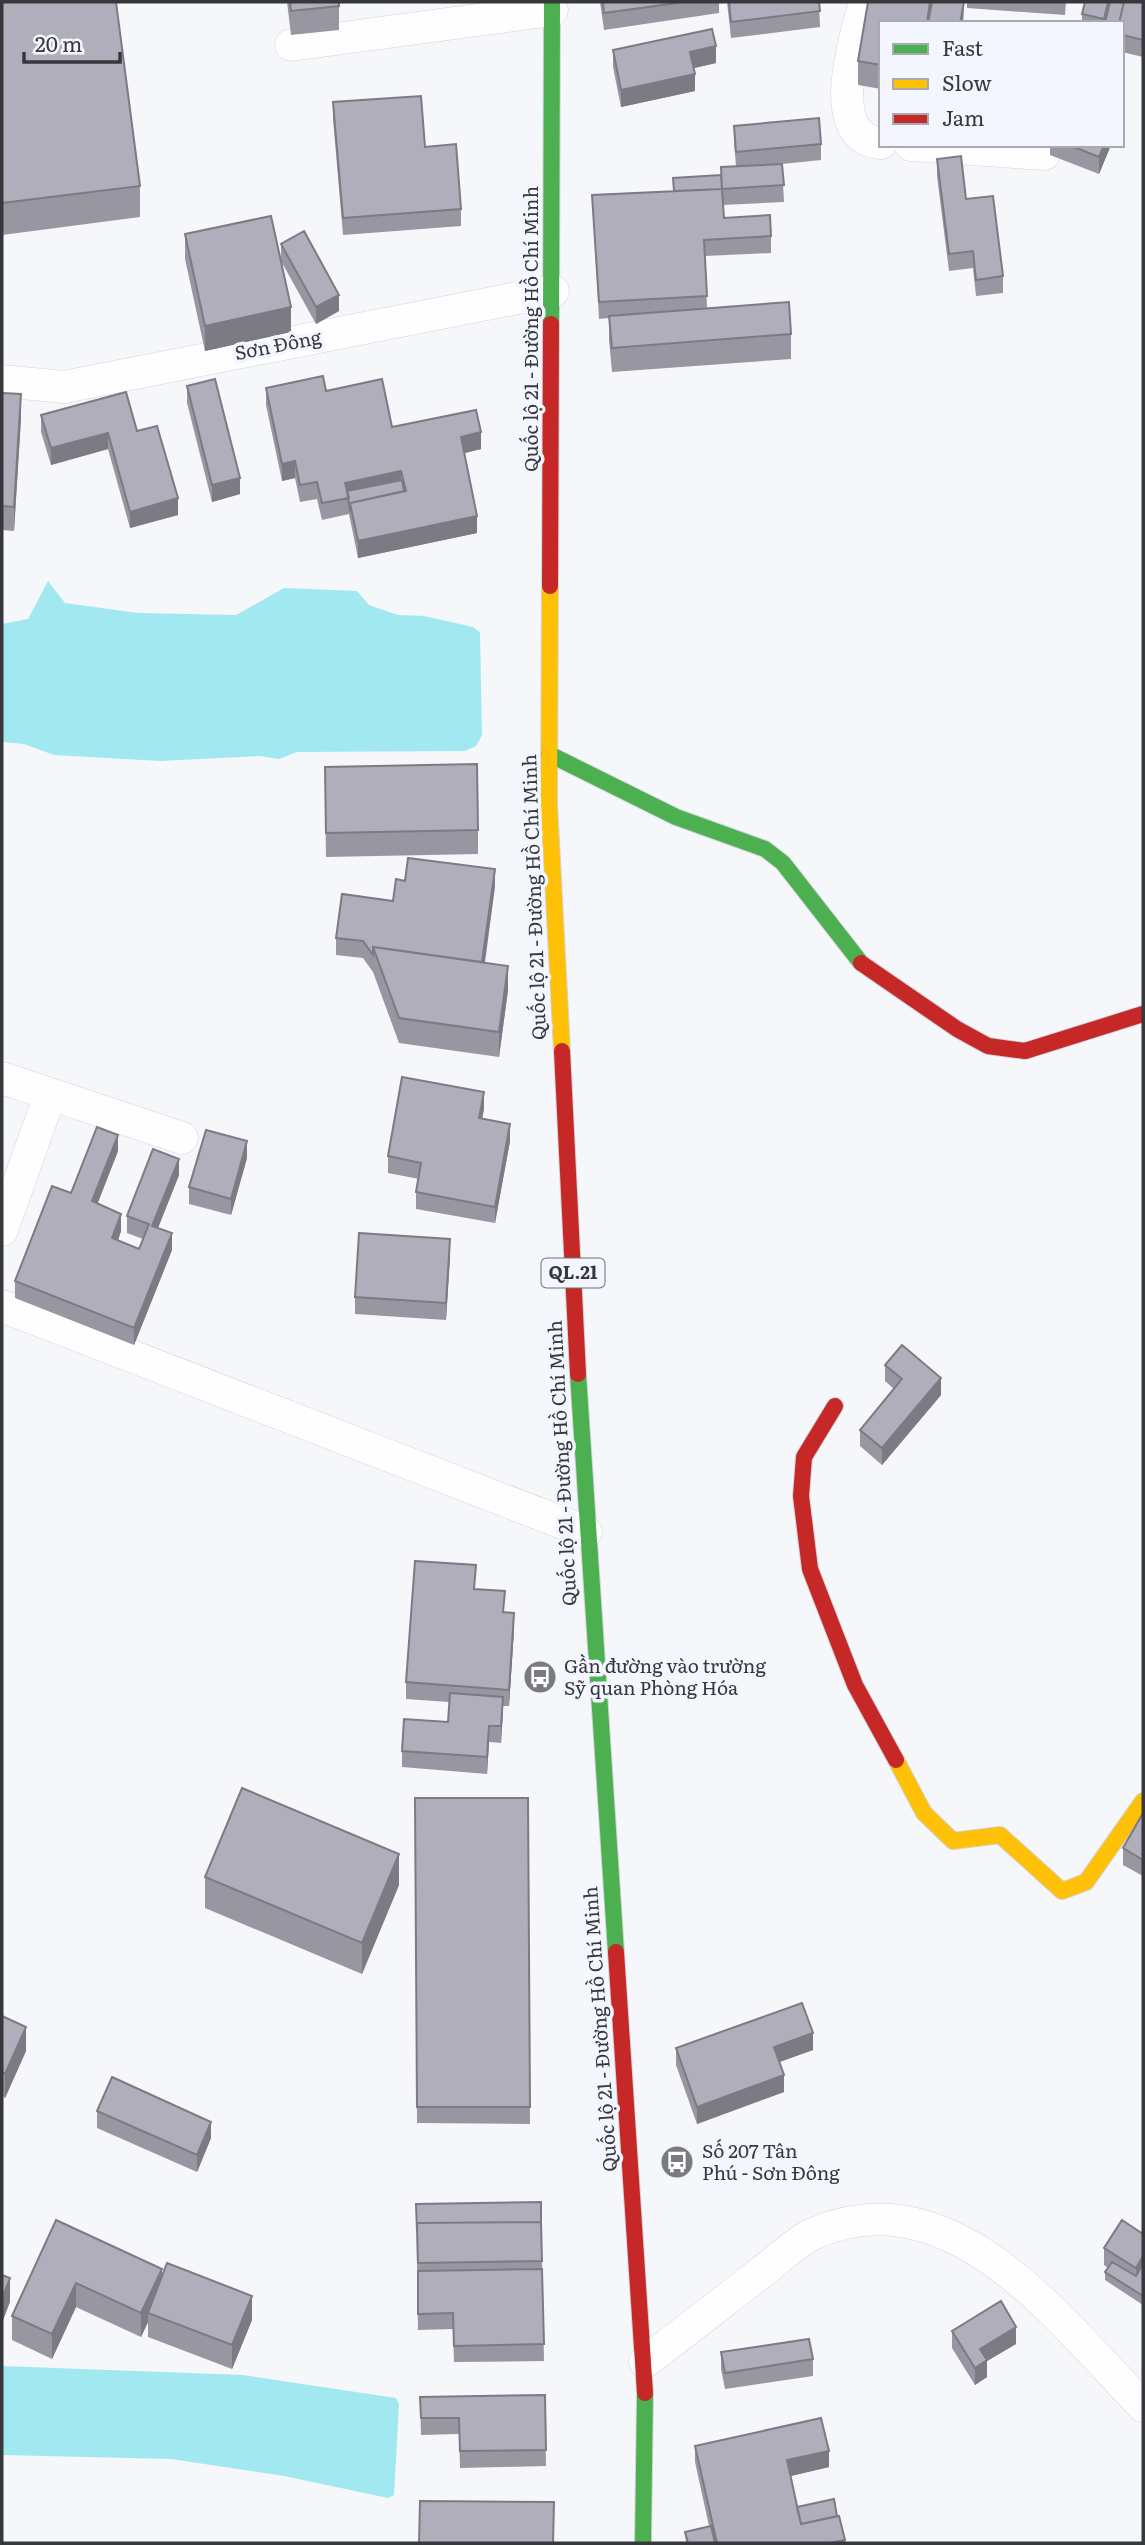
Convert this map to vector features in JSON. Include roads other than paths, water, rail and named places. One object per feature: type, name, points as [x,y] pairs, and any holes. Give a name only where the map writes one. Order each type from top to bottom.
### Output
[{"type":"main road","name":"Quốc lộ 21 - Đường Hồ Chí Minh","points":[[552,6],[549,804],[586,1532],[645,2362],[643,2543]]},
{"type":"main road","points":[[549,754],[676,817],[765,849],[783,863],[862,965],[957,1029],[988,1046],[1025,1051],[1143,1014]]},
{"type":"main road","points":[[835,1406],[804,1457],[801,1496],[810,1569],[855,1685],[924,1813],[953,1841],[1000,1835],[1062,1891],[1086,1882],[1143,1801]]},
{"type":"street","points":[[865,2],[849,70],[845,107],[854,128],[873,143],[879,143]]},
{"type":"street","points":[[291,46],[552,6]]},
{"type":"street","points":[[941,147],[1044,154]]},
{"type":"street","name":"Sơn Đông","points":[[2,381],[64,387],[552,291]]},
{"type":"street","points":[[2,1078],[182,1138]]},
{"type":"street","points":[[2,1230],[50,1095]]},
{"type":"street","points":[[2,1306],[586,1532]]},
{"type":"street","points":[[645,2362],[812,2234],[851,2220],[889,2219],[924,2225],[954,2236],[997,2263],[1043,2304],[1143,2406]]},
{"type":"water","points":[[48,581],[65,603],[138,613],[236,615],[284,588],[357,591],[369,605],[398,615],[424,616],[473,627],[480,632],[482,735],[476,746],[465,751],[297,752],[279,759],[260,756],[160,761],[54,755],[24,744],[2,742],[2,624],[28,619]]},
{"type":"water","points":[[2,2366],[243,2375],[396,2398],[399,2404],[394,2495],[388,2498],[284,2476],[171,2459],[2,2455]]},
{"type":"place","name":"Gần đường vào trường Sỹ quan Phòng Hóa","points":[[540,1677]]},
{"type":"place","name":"Số 207 Tân Phú - Sơn Đông","points":[[677,2162]]}]
